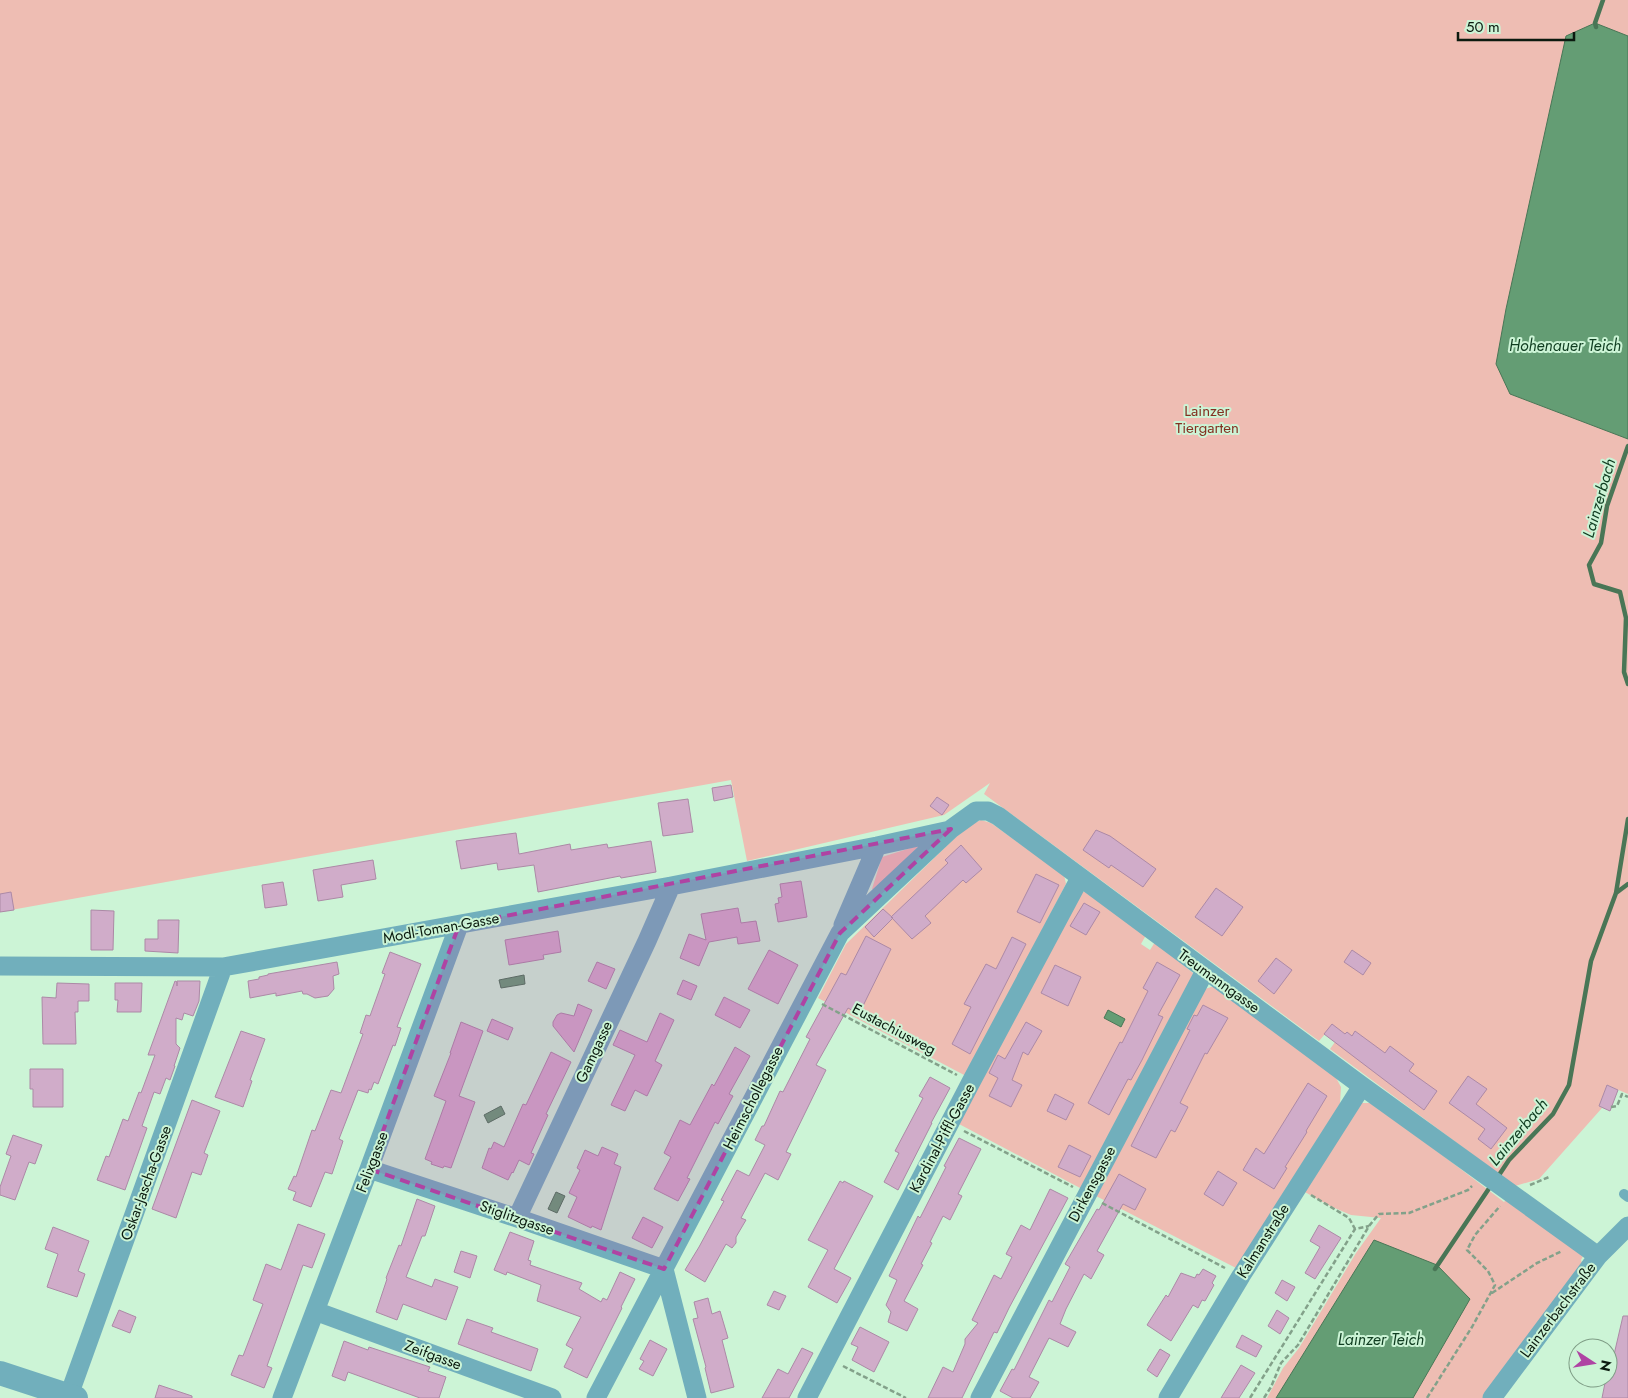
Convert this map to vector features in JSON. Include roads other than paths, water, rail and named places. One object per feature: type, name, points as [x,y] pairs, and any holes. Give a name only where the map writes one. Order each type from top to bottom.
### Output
[{"type":"street","name":"Treumanngasse","points":[[951,829],[976,812],[988,811],[998,816],[1205,971],[1579,1243],[1593,1262]]},
{"type":"street","name":"Modl-Toman-Gasse","points":[[0,966],[223,967],[671,886],[877,846],[951,829]]},
{"type":"street","name":"Heimschollegasse","points":[[596,1398],[840,933],[951,829]]},
{"type":"street","points":[[840,933],[877,846]]},
{"type":"street","name":"Kardinal-Piffl-Gasse","points":[[807,1398],[971,1082],[1080,878]]},
{"type":"street","name":"Gamgasse","points":[[517,1218],[643,950],[671,886]]},
{"type":"street","name":"Felixgasse","points":[[282,1398],[459,925]]},
{"type":"street","name":"Oskar-Jascha-Gasse","points":[[71,1397],[223,967]]},
{"type":"street","name":"Dirkensgasse","points":[[980,1398],[1205,971]]},
{"type":"street","name":"Kalmanstraße","points":[[1168,1398],[1297,1187],[1362,1086]]},
{"type":"street","name":"Stiglitzgasse","points":[[369,1169],[664,1269]]},
{"type":"street","name":"Lainzerbachstraße","points":[[1492,1398],[1593,1262],[1628,1226]]},
{"type":"street","points":[[664,1269],[697,1398]]},
{"type":"street","name":"Zeifgasse","points":[[315,1311],[552,1398]]},
{"type":"street","points":[[0,1373],[71,1397]]},
{"type":"water","name":"Hohenauer Teich","points":[[1595,23],[1628,36],[1628,439],[1510,394],[1496,364],[1506,309],[1566,36]]},
{"type":"water","points":[[524,975],[525,984],[501,988],[499,980]]},
{"type":"water","points":[[1108,1010],[1125,1019],[1121,1027],[1104,1018]]},
{"type":"water","points":[[501,1106],[505,1114],[488,1123],[484,1115]]},
{"type":"water","points":[[556,1192],[565,1196],[557,1213],[548,1209]]},
{"type":"water","name":"Lainzer Teich","points":[[1374,1240],[1437,1265],[1470,1299],[1413,1398],[1276,1398]]},
{"type":"waterway","name":"Lainzerbach","points":[[1596,27],[1595,23],[1603,0]]},
{"type":"waterway","name":"Lainzerbach","points":[[1628,446],[1607,506],[1601,543],[1589,565],[1594,584],[1620,592],[1626,618],[1624,672],[1628,684]]},
{"type":"waterway","name":"Lainzerbach","points":[[1497,1178],[1509,1160],[1553,1114],[1569,1085],[1591,961],[1616,893],[1628,819]]},
{"type":"waterway","points":[[1616,893],[1628,884]]},
{"type":"waterway","name":"Lainzerbach","points":[[1435,1269],[1492,1184]]},
{"type":"park label","name":"Lainzer Tiergarten","points":[[1207,420]]}]
